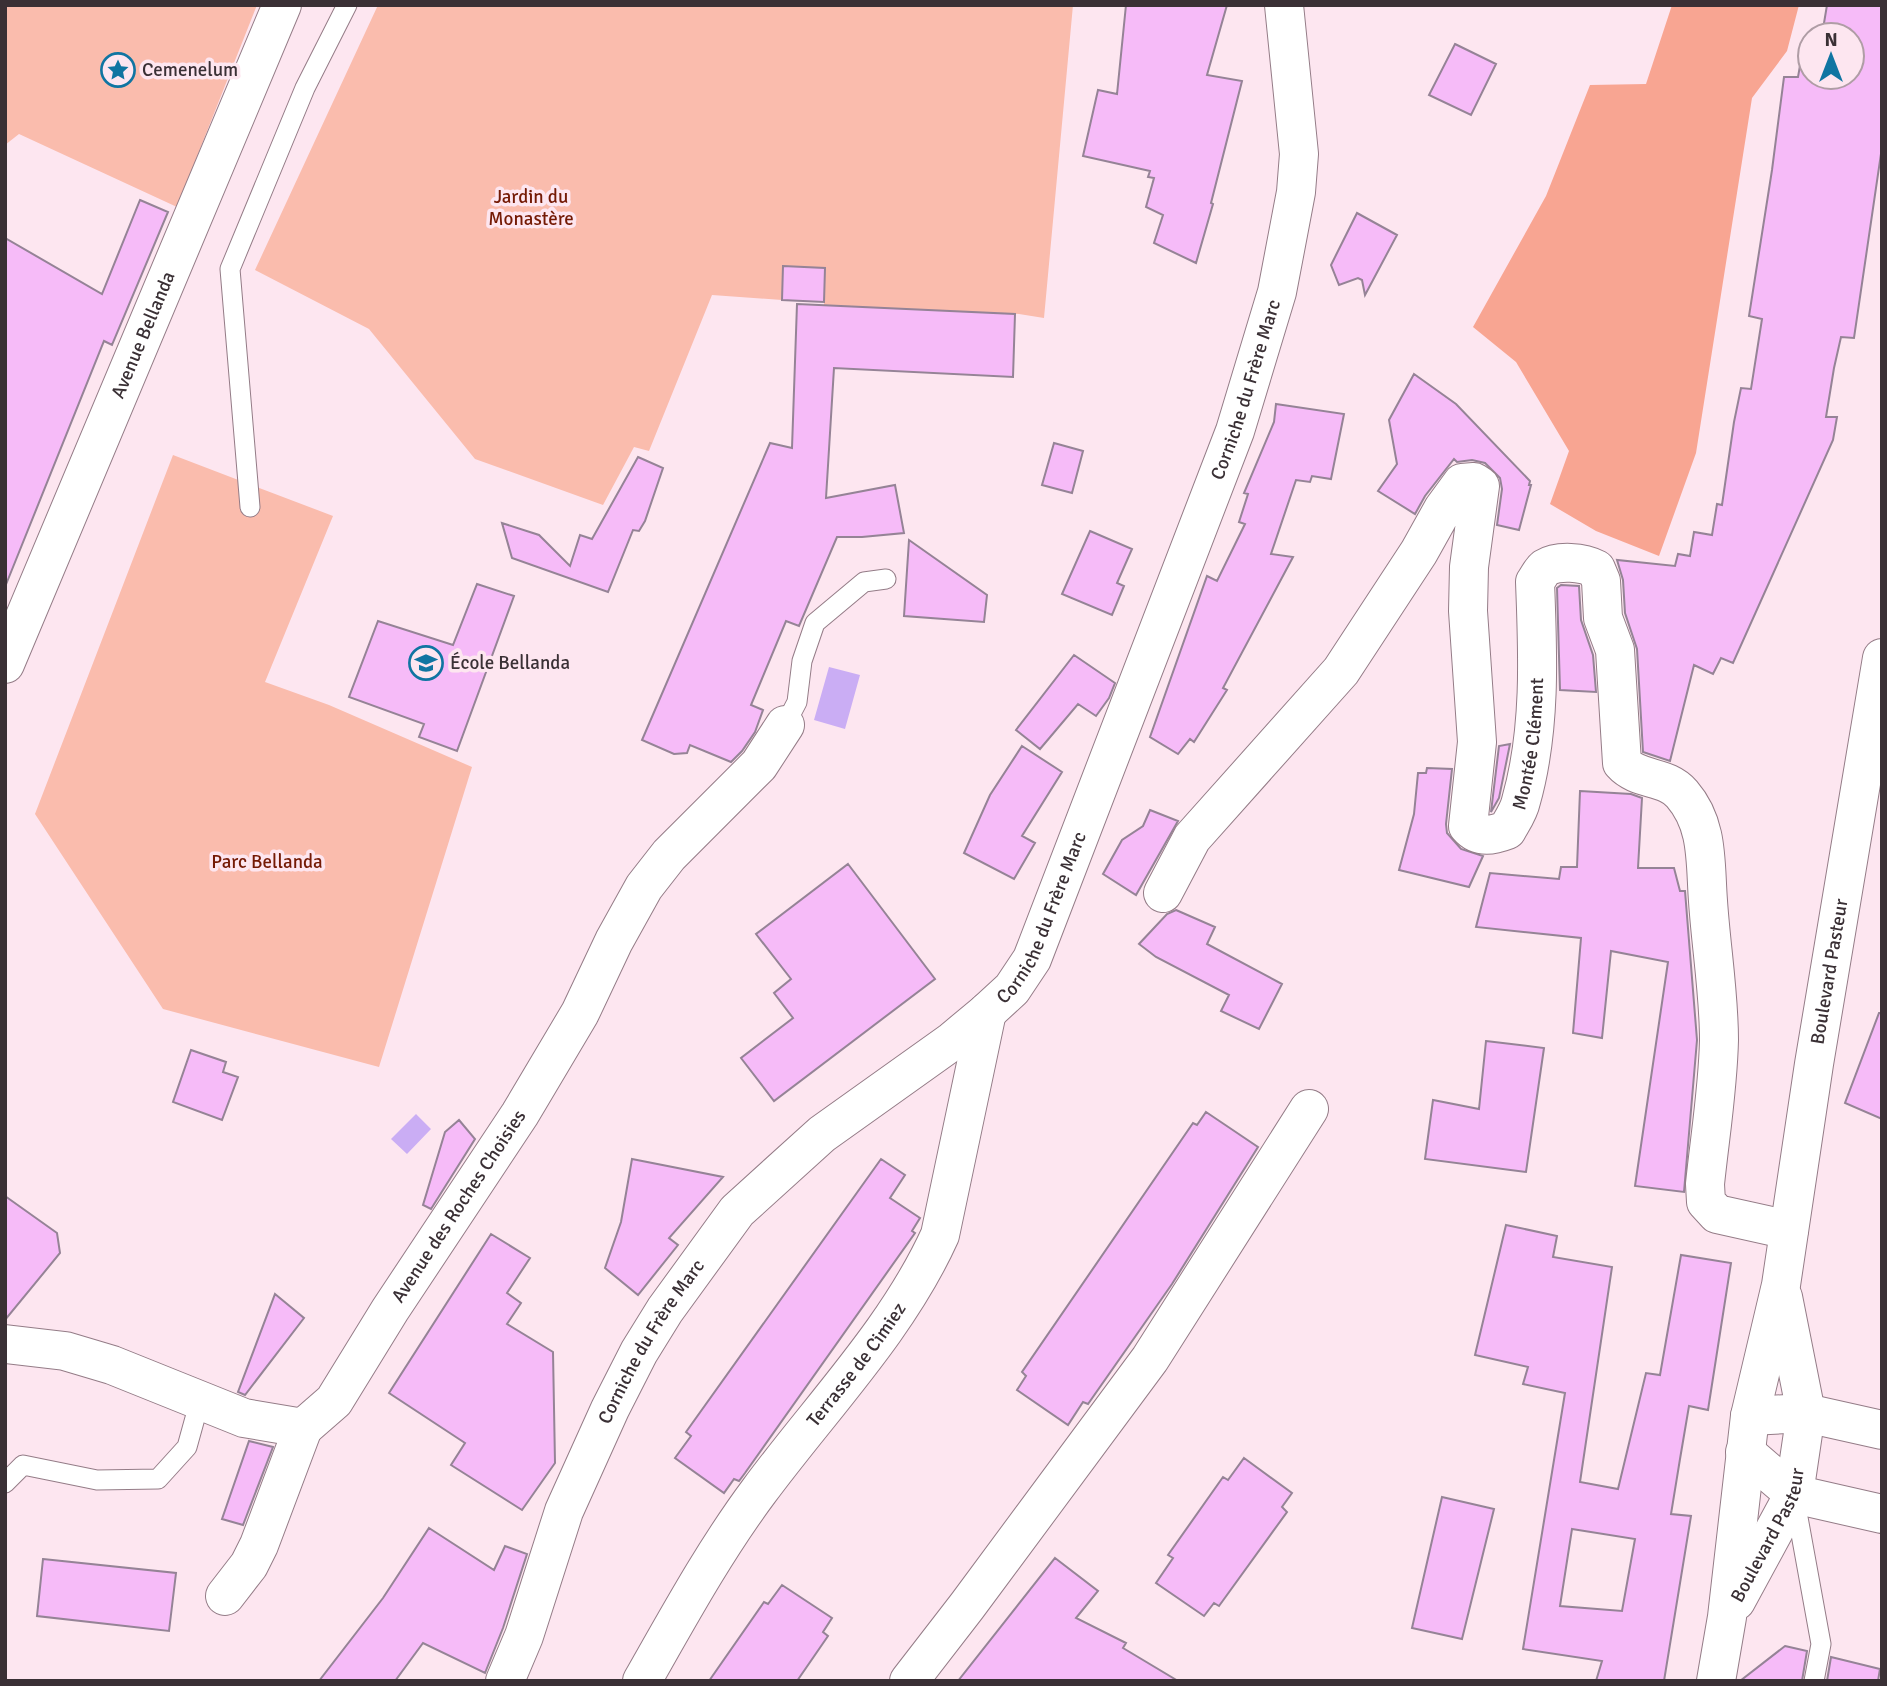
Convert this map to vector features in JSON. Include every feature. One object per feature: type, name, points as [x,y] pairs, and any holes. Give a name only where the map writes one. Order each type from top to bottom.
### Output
[{"type":"street","name":"Avenue Bellanda","points":[[8,650],[282,5]]},
{"type":"street","name":"Corniche du Frère Marc","points":[[505,1681],[524,1636],[564,1511],[610,1409],[639,1352],[737,1211],[822,1134],[951,1042],[1012,989],[1032,959],[1235,431],[1277,292],[1296,192],[1298,154],[1284,5]]},
{"type":"street","name":"Montée Clément","points":[[1163,893],[1192,838],[1341,671],[1419,552],[1443,509],[1462,483],[1474,482],[1480,486],[1480,498],[1469,567],[1468,611],[1477,742],[1468,826],[1472,831],[1491,836],[1507,830],[1521,804],[1529,764],[1539,675],[1535,583],[1543,569],[1557,564],[1587,564],[1596,569],[1601,581],[1603,618],[1615,650],[1622,763],[1630,772],[1666,781],[1681,793],[1697,816],[1706,850],[1719,1038],[1705,1184],[1706,1202],[1717,1214],[1789,1230]]},
{"type":"street","name":"Boulevard Pasteur","points":[[1716,1681],[1727,1617],[1747,1434],[1781,1285],[1875,744],[1882,658]]},
{"type":"street","name":"Avenue des Roches Choisies","points":[[303,1428],[334,1401],[390,1310],[520,1114],[580,1013],[614,941],[644,887],[669,855],[759,765],[785,725]]},
{"type":"street","name":"Terrasse de Cimiez","points":[[642,1681],[691,1594],[758,1492],[897,1311],[925,1268],[940,1235],[986,1012]]},
{"type":"street","points":[[909,1681],[1150,1359],[1309,1108]]},
{"type":"street","name":"Boulevard Pasteur","points":[[1727,1617],[1794,1493],[1805,1413],[1781,1285]]},
{"type":"street","points":[[5,1344],[65,1351],[112,1365],[244,1418],[303,1428],[259,1545],[249,1565],[225,1596]]},
{"type":"street","points":[[1882,1430],[1805,1413],[1747,1434],[1794,1493],[1882,1514]]},
{"type":"lane","points":[[250,507],[230,269],[305,88],[347,5]]},
{"type":"lane","points":[[785,725],[797,702],[802,662],[815,623],[864,583],[886,579]]},
{"type":"lane","points":[[5,1483],[23,1465],[97,1480],[158,1479],[187,1447],[200,1400]]},
{"type":"lane","points":[[1794,1493],[1821,1644],[1814,1681]]},
{"type":"green space","name":"Cemenelum","points":[[5,5],[257,5],[177,207],[19,134],[5,145]]},
{"type":"green space","name":"Jardin du Monastère","points":[[378,5],[1073,5],[1044,318],[1019,314],[824,305],[825,268],[783,266],[782,300],[712,295],[649,451],[634,447],[603,505],[475,459],[369,329],[255,270]]},
{"type":"green space","name":"Parc Bellanda","points":[[173,455],[333,516],[265,682],[329,705],[472,767],[379,1067],[163,1009],[35,814]]},
{"type":"shaded area","points":[[1672,5],[1799,5],[1787,51],[1752,98],[1696,453],[1659,556],[1596,531],[1550,504],[1569,451],[1516,362],[1473,327],[1546,196],[1590,85],[1646,84]]},
{"type":"shaded area","points":[[829,667],[860,675],[845,729],[814,720]]},
{"type":"shaded area","points":[[416,1114],[431,1129],[407,1154],[391,1139]]},
{"type":"building","points":[[1126,5],[1227,5],[1207,75],[1242,81],[1196,263],[1154,243],[1163,215],[1146,207],[1154,178],[1148,177],[1150,171],[1083,156],[1098,90],[1117,94]]},
{"type":"building","points":[[1827,5],[1882,5],[1882,147],[1854,338],[1841,337],[1834,368],[1826,417],[1837,417],[1833,440],[1733,663],[1721,658],[1713,674],[1694,665],[1670,761],[1643,752],[1637,649],[1625,613],[1623,580],[1617,560],[1675,566],[1678,554],[1690,556],[1694,532],[1712,535],[1717,504],[1722,505],[1741,388],[1751,389],[1762,319],[1749,316],[1784,77],[1796,77],[1796,91],[1866,91],[1866,21],[1824,21]]},
{"type":"building","points":[[1455,44],[1496,64],[1471,115],[1429,95]]},
{"type":"building","points":[[140,200],[168,212],[112,345],[104,341],[5,587],[5,238],[102,294]]},
{"type":"building","points":[[1357,213],[1397,235],[1365,295],[1362,280],[1358,278],[1339,285],[1331,265]]},
{"type":"building","points":[[783,266],[825,268],[824,302],[782,300]]},
{"type":"building","points":[[797,304],[1015,314],[1013,377],[834,368],[826,498],[895,485],[904,533],[837,537],[799,626],[786,621],[751,705],[763,710],[755,732],[731,762],[690,745],[687,753],[674,754],[642,740],[770,443],[792,448]]},
{"type":"building","points":[[1414,374],[1456,404],[1530,481],[1519,530],[1497,525],[1502,489],[1500,478],[1485,463],[1472,460],[1457,462],[1454,459],[1425,496],[1415,514],[1378,491],[1397,464],[1389,420]]},
{"type":"building","points":[[1276,404],[1344,414],[1331,479],[1312,476],[1310,482],[1296,480],[1271,554],[1293,557],[1223,688],[1227,690],[1194,742],[1190,739],[1178,754],[1150,737],[1207,576],[1217,581],[1245,524],[1239,522],[1248,494],[1244,493],[1274,422]]},
{"type":"building","points":[[1054,443],[1083,451],[1072,493],[1042,485]]},
{"type":"building","points":[[638,457],[663,468],[645,521],[639,531],[633,530],[608,592],[512,558],[502,523],[539,535],[570,566],[580,535],[592,539]]},
{"type":"building","points":[[1090,531],[1132,549],[1117,583],[1124,586],[1112,615],[1062,594]]},
{"type":"building","points":[[909,540],[987,595],[984,622],[904,616]]},
{"type":"building","name":"École Bellanda","points":[[477,584],[514,596],[457,751],[419,737],[424,724],[349,697],[378,621],[453,645]]},
{"type":"building","points":[[1561,585],[1579,586],[1581,620],[1593,655],[1596,692],[1560,690],[1557,588]]},
{"type":"building","points":[[1074,655],[1115,683],[1109,698],[1096,716],[1078,704],[1040,749],[1016,730]]},
{"type":"building","points":[[1510,744],[1499,798],[1491,812],[1499,746]]},
{"type":"building","points":[[1022,746],[1062,772],[1022,836],[1035,843],[1014,879],[964,853],[990,795]]},
{"type":"building","points":[[1427,768],[1452,769],[1447,833],[1461,849],[1483,856],[1469,887],[1399,870],[1414,814],[1418,773],[1426,773]]},
{"type":"building","points":[[1580,791],[1631,794],[1642,798],[1638,868],[1674,868],[1680,891],[1685,891],[1697,1040],[1684,1192],[1635,1186],[1668,962],[1611,951],[1602,1038],[1573,1033],[1581,938],[1476,927],[1490,873],[1559,879],[1561,867],[1577,867]]},
{"type":"building","points":[[1150,810],[1178,821],[1136,895],[1103,874],[1122,840],[1143,826]]},
{"type":"building","points":[[848,864],[935,979],[774,1101],[741,1058],[793,1018],[774,993],[791,979],[756,934]]},
{"type":"building","points":[[1176,910],[1215,927],[1207,944],[1282,984],[1259,1029],[1221,1011],[1229,995],[1156,957],[1139,944],[1167,914]]},
{"type":"building","points":[[1879,1013],[1882,1013],[1882,1119],[1845,1103]]},
{"type":"building","points":[[1486,1041],[1544,1048],[1526,1172],[1425,1159],[1433,1100],[1479,1109]]},
{"type":"building","points":[[191,1050],[226,1062],[223,1072],[238,1077],[222,1120],[173,1102]]},
{"type":"building","points":[[1206,1112],[1258,1147],[1172,1284],[1088,1404],[1083,1402],[1068,1425],[1017,1390],[1026,1376],[1022,1372],[1193,1123],[1197,1125]]},
{"type":"building","points":[[459,1120],[475,1139],[431,1209],[423,1205],[445,1132]]},
{"type":"building","points":[[632,1159],[723,1177],[669,1238],[678,1245],[638,1295],[605,1268],[621,1222]]},
{"type":"building","points":[[881,1159],[905,1175],[890,1198],[920,1218],[912,1231],[915,1233],[745,1473],[739,1481],[734,1479],[724,1493],[675,1458],[691,1436],[686,1432]]},
{"type":"building","points":[[5,1196],[57,1233],[60,1253],[5,1320]]},
{"type":"building","points":[[1506,1225],[1557,1236],[1553,1257],[1612,1267],[1580,1482],[1618,1489],[1646,1373],[1660,1375],[1681,1255],[1731,1263],[1708,1410],[1689,1406],[1671,1514],[1691,1516],[1664,1681],[1596,1681],[1602,1661],[1523,1649],[1565,1393],[1523,1384],[1528,1367],[1475,1355]],"holes":[[[1572,1529],[1635,1539],[1622,1611],[1560,1606]]]},
{"type":"building","points":[[491,1234],[530,1258],[507,1293],[521,1303],[507,1324],[553,1352],[555,1463],[522,1510],[451,1465],[465,1443],[389,1393]]},
{"type":"building","points":[[275,1294],[304,1318],[245,1395],[238,1392]]},
{"type":"building","points":[[249,1441],[273,1447],[243,1525],[222,1519]]},
{"type":"building","points":[[1244,1458],[1292,1493],[1282,1507],[1287,1512],[1219,1606],[1214,1603],[1204,1616],[1156,1583],[1173,1558],[1168,1555],[1223,1477],[1228,1480]]},
{"type":"building","points":[[1442,1497],[1494,1509],[1462,1639],[1412,1628]]},
{"type":"building","points":[[429,1528],[494,1570],[505,1546],[527,1554],[485,1673],[423,1643],[395,1681],[319,1681],[383,1598]]},
{"type":"building","points":[[1055,1558],[1098,1591],[1076,1618],[1126,1643],[1123,1648],[1178,1681],[958,1681]]},
{"type":"building","points":[[43,1559],[176,1573],[169,1631],[37,1616]]},
{"type":"building","points":[[782,1585],[832,1618],[823,1632],[828,1636],[797,1681],[709,1681],[764,1602],[768,1604]]},
{"type":"building","points":[[1785,1646],[1807,1651],[1802,1681],[1740,1681]]},
{"type":"building","points":[[1831,1657],[1880,1669],[1878,1681],[1827,1681]]},
{"type":"place","name":"Cemenelum","points":[[118,70]]},
{"type":"place","name":"École Bellanda","points":[[426,663]]}]
